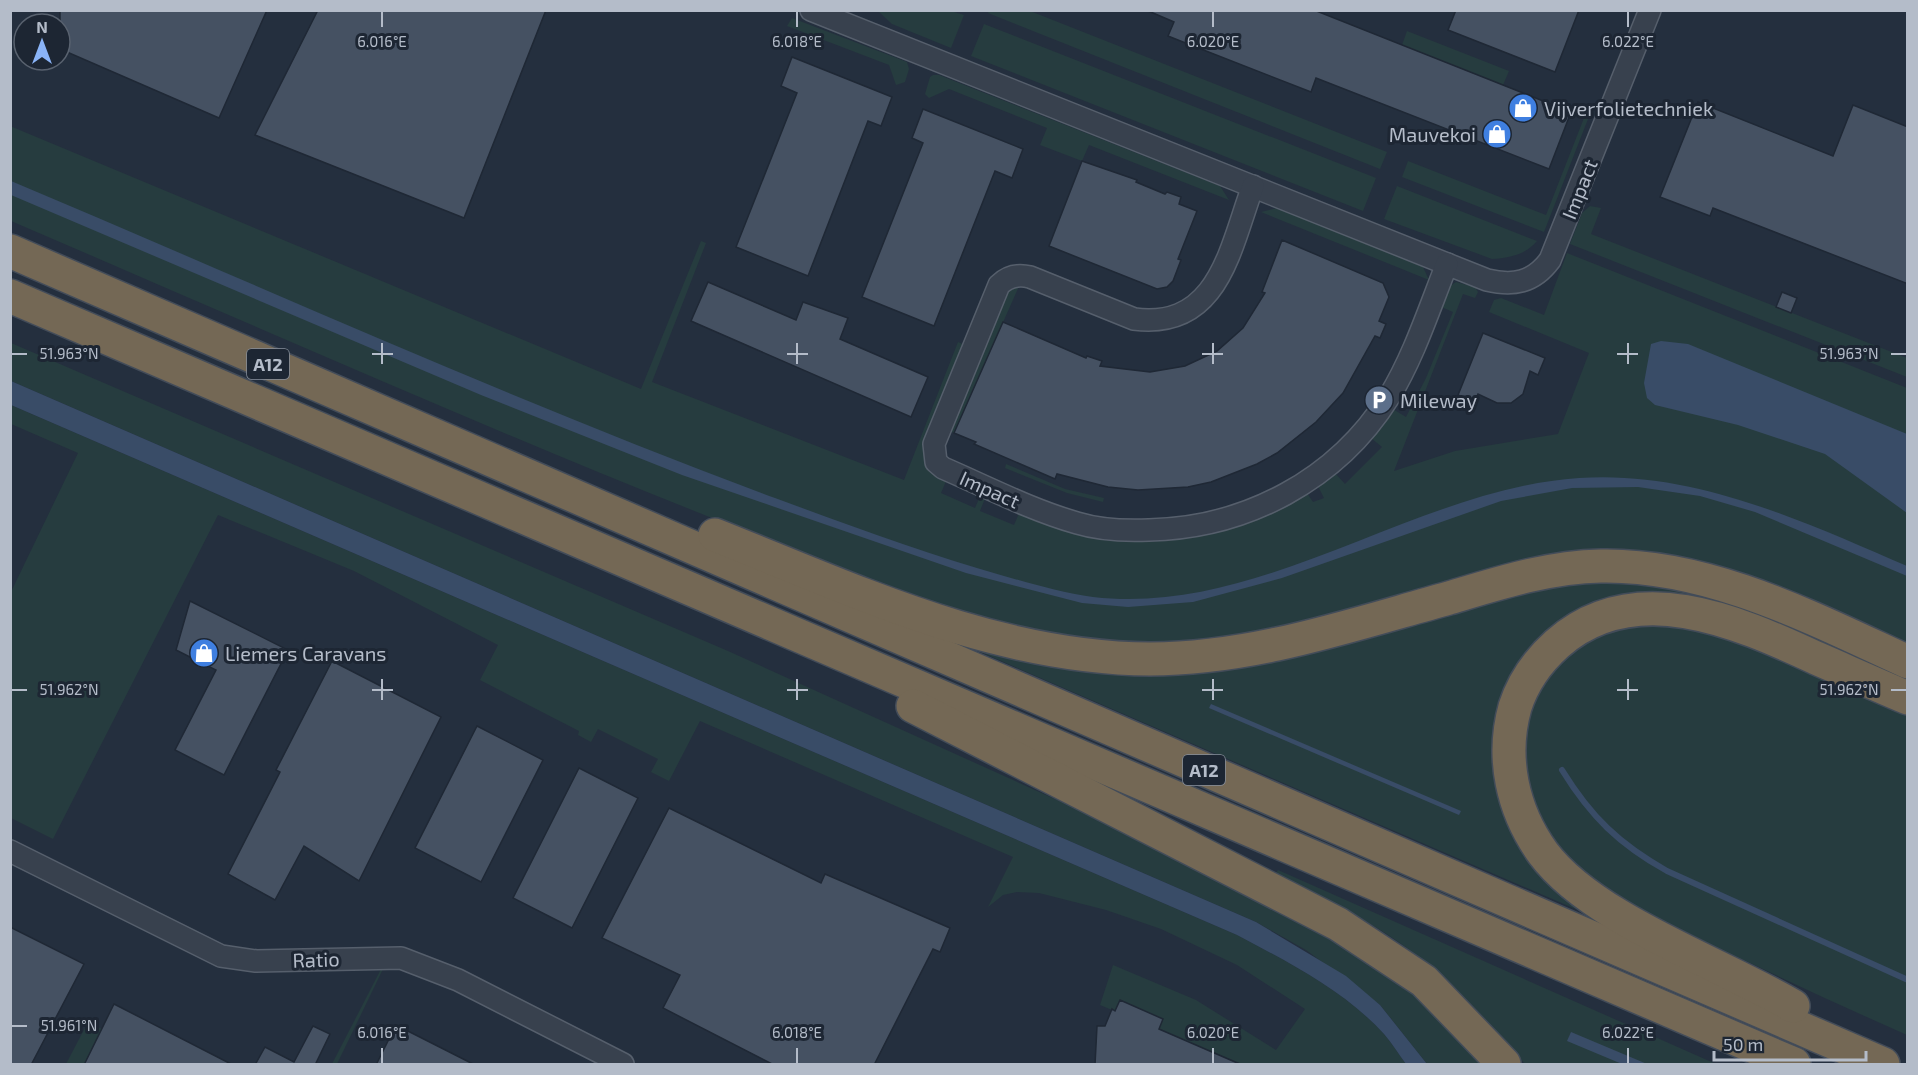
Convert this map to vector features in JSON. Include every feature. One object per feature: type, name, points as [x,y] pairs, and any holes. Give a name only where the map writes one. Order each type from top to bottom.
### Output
[{"type":"highway","name":"A12","points":[[10,251],[1883,1065]]},
{"type":"highway","name":"A12","points":[[10,296],[1794,1065]]},
{"type":"highway","name":"A12","points":[[525,476],[708,532],[917,615],[988,637],[1076,653],[1150,659],[1222,655],[1313,637],[1520,577],[1560,569],[1602,566],[1658,569],[1719,583],[1833,628],[1908,662]]},
{"type":"highway","name":"A12","points":[[636,565],[1338,924],[1424,981],[1503,1065]]},
{"type":"highway","points":[[1889,1065],[1752,982],[1661,938],[1583,892],[1544,853],[1521,814],[1510,777],[1507,746],[1520,692],[1533,670],[1550,650],[1573,630],[1594,620],[1620,612],[1655,607],[1692,612],[1754,629],[1908,698]]},
{"type":"street","name":"Impact","points":[[811,10],[842,16],[1253,186],[1447,264],[1506,284],[1519,283],[1543,269],[1557,244],[1650,10]]},
{"type":"street","name":"Impact","points":[[1253,186],[1217,283],[1199,304],[1177,316],[1150,321],[1134,319],[1030,277],[1023,275],[1006,278],[999,285],[934,444],[936,462],[943,468],[1039,510],[1078,524],[1114,529],[1188,528],[1267,505],[1311,480],[1361,436],[1389,397],[1410,357],[1447,264]]},
{"type":"street","name":"Ratio","points":[[10,851],[221,957],[256,961],[401,958],[458,980],[623,1065]]},
{"type":"green space","points":[[878,11],[951,11],[964,15],[951,48],[892,24]]},
{"type":"green space","points":[[989,11],[1030,11],[1387,152],[1380,169],[988,13]]},
{"type":"green space","points":[[792,18],[907,62],[909,69],[905,82],[896,85],[889,65],[787,26]]},
{"type":"green space","points":[[984,24],[1376,178],[1363,211],[971,56]]},
{"type":"green space","points":[[1407,31],[1509,71],[1503,85],[1402,45]]},
{"type":"green space","points":[[939,75],[1220,186],[1229,200],[1089,145],[1082,161],[1040,145],[1047,128],[949,89],[929,98],[925,94],[930,77]]},
{"type":"green space","points":[[1584,118],[1588,119],[1544,232],[1402,177],[1408,161],[1546,215]]},
{"type":"green space","points":[[10,126],[641,389],[701,241],[706,243],[652,382],[904,480],[958,342],[965,345],[927,440],[947,479],[941,493],[975,508],[981,494],[986,496],[980,511],[1014,525],[1020,511],[1114,536],[1149,541],[1172,540],[1220,529],[1266,512],[1307,493],[1313,502],[1324,498],[1318,486],[1334,472],[1345,484],[1382,447],[1371,438],[1391,408],[1406,417],[1426,378],[1453,312],[1439,306],[1447,288],[1456,282],[1475,287],[1478,292],[1475,298],[1463,294],[1394,471],[1455,451],[1558,434],[1589,353],[1489,312],[1494,300],[1501,298],[1544,315],[1567,253],[1907,388],[1907,645],[1804,598],[1733,571],[1660,554],[1622,550],[1588,550],[1521,560],[1324,617],[1220,637],[1185,641],[1115,642],[1079,639],[1027,630],[951,608],[876,581],[619,481],[11,221]]},
{"type":"green space","points":[[1397,186],[1537,241],[1527,250],[1516,255],[1492,259],[1384,219]]},
{"type":"green space","points":[[1590,206],[1601,208],[1591,234],[1907,358],[1907,377],[1570,244],[1582,213]]},
{"type":"green space","points":[[1277,208],[1423,267],[1429,280],[1261,212]]},
{"type":"green space","points":[[1020,284],[954,433],[950,431],[1007,292],[1010,287]]},
{"type":"green space","points":[[11,343],[728,651],[1099,819],[1385,966],[1489,1064],[1427,1064],[1380,1005],[1306,950],[1256,922],[11,381]]},
{"type":"green space","points":[[11,405],[1237,935],[1315,978],[1352,1004],[1384,1034],[1406,1064],[1242,1064],[1100,1005],[1113,965],[1196,1000],[1276,1050],[1305,1009],[1237,965],[1161,929],[1106,910],[1039,893],[1017,892],[1003,895],[988,907],[1013,857],[700,721],[669,781],[651,772],[658,759],[598,729],[591,742],[578,735],[579,731],[480,680],[498,645],[354,571],[218,515],[53,839],[11,818],[10,594],[78,453],[11,424]]},
{"type":"green space","points":[[1006,464],[1065,489],[1104,498],[1103,502],[1067,493],[1005,468]]},
{"type":"green space","points":[[1642,581],[1704,597],[1750,613],[1721,610],[1547,640],[1505,794],[1624,930],[862,601],[1112,664],[1536,584]]},
{"type":"green space","points":[[1634,624],[1684,625],[1741,643],[1907,714],[1907,1035],[1670,926],[1629,903],[1591,877],[1559,846],[1536,811],[1525,770],[1528,723],[1534,702],[1542,684],[1553,669],[1579,646],[1614,630]]},
{"type":"green space","points":[[1278,870],[1716,1064],[1525,1064],[1459,993],[1415,954],[1365,921],[1276,873]]},
{"type":"green space","points":[[383,969],[337,1064],[332,1064]]},
{"type":"green space","points":[[88,1022],[102,1029],[84,1064],[66,1064]]},
{"type":"water","points":[[11,181],[486,384],[678,461],[918,549],[1004,576],[1071,593],[1093,597],[1155,598],[1217,588],[1277,571],[1458,504],[1518,487],[1579,478],[1622,478],[1665,482],[1748,503],[1789,517],[1907,566],[1907,576],[1755,512],[1700,496],[1638,487],[1572,488],[1501,501],[1282,578],[1193,602],[1128,607],[1082,603],[966,573],[682,475],[481,395],[11,195]]},
{"type":"water","points":[[1661,341],[1688,344],[1907,434],[1907,513],[1825,454],[1738,425],[1655,405],[1647,398],[1644,383],[1651,344]]},
{"type":"water","points":[[11,381],[1256,922],[1346,976],[1380,1005],[1427,1064],[1406,1064],[1384,1034],[1352,1004],[1315,978],[1237,935],[11,405]]},
{"type":"water","points":[[1211,704],[1461,811],[1459,815],[1209,708]]},
{"type":"water","points":[[1571,1032],[1647,1064],[1622,1064],[1567,1041]]},
{"type":"building","points":[[60,10],[267,10],[219,118],[72,54],[72,12],[60,12]]},
{"type":"building","points":[[318,10],[546,10],[464,218],[255,135]]},
{"type":"building","points":[[1146,10],[1314,10],[1571,112],[1549,169],[1316,78],[1311,92],[1183,42],[1168,36],[1174,22]]},
{"type":"building","points":[[1456,10],[1579,10],[1555,72],[1448,30]]},
{"type":"building","points":[[792,57],[892,97],[881,126],[868,121],[808,276],[736,247],[797,93],[781,86]]},
{"type":"building","points":[[1698,102],[1833,156],[1853,105],[1908,127],[1908,284],[1713,208],[1710,216],[1660,197]]},
{"type":"building","points":[[923,109],[1023,149],[1012,178],[995,171],[934,326],[862,297],[923,143],[912,138]]},
{"type":"building","points":[[1082,161],[1137,180],[1136,182],[1165,194],[1167,192],[1181,197],[1179,204],[1197,211],[1178,259],[1181,260],[1173,281],[1167,287],[1157,289],[1049,246]]},
{"type":"building","points":[[1282,240],[1383,283],[1389,297],[1379,321],[1386,324],[1380,338],[1375,336],[1343,393],[1316,422],[1277,453],[1257,464],[1211,482],[1188,487],[1138,490],[1108,487],[1057,474],[1055,479],[954,433],[1003,322],[1086,358],[1087,356],[1102,361],[1100,366],[1150,372],[1185,366],[1217,351],[1243,328],[1265,293],[1262,292]]},
{"type":"building","points":[[708,282],[796,320],[803,302],[848,318],[840,339],[928,377],[911,417],[691,321]]},
{"type":"building","points":[[1782,292],[1797,298],[1791,313],[1776,307]]},
{"type":"building","points":[[1483,333],[1545,358],[1538,375],[1530,371],[1523,394],[1511,403],[1497,403],[1478,394],[1475,402],[1458,395]]},
{"type":"building","points":[[190,601],[288,650],[224,775],[175,750],[216,670],[176,650]]},
{"type":"building","points":[[332,661],[441,717],[359,881],[304,846],[275,900],[228,874],[280,772],[276,770]]},
{"type":"building","points":[[477,726],[543,760],[481,882],[415,848]]},
{"type":"building","points":[[579,768],[638,798],[572,928],[513,898]]},
{"type":"building","points":[[669,808],[821,883],[825,874],[950,928],[940,952],[933,949],[874,1065],[774,1065],[663,1008],[680,975],[602,938]]},
{"type":"building","points":[[10,927],[84,964],[31,1065],[10,1065]]},
{"type":"building","points":[[1120,1000],[1163,1019],[1159,1029],[1242,1065],[1095,1065],[1097,1026],[1105,1026],[1112,1009],[1115,1011]]},
{"type":"building","points":[[114,1004],[233,1065],[84,1065]]},
{"type":"building","points":[[396,1025],[475,1065],[376,1065]]},
{"type":"building","points":[[313,1026],[330,1034],[315,1065],[255,1065],[265,1047],[294,1062]]},
{"type":"waterway","points":[[1562,770],[1584,802],[1607,828],[1650,861],[1667,871],[1908,980]]},
{"type":"place","name":"Vijverfolietechniek","points":[[1523,108]]},
{"type":"place","name":"Mauvekoi","points":[[1497,134]]},
{"type":"place","name":"Mileway","points":[[1379,400]]},
{"type":"place","name":"Liemers Caravans","points":[[204,653]]}]
